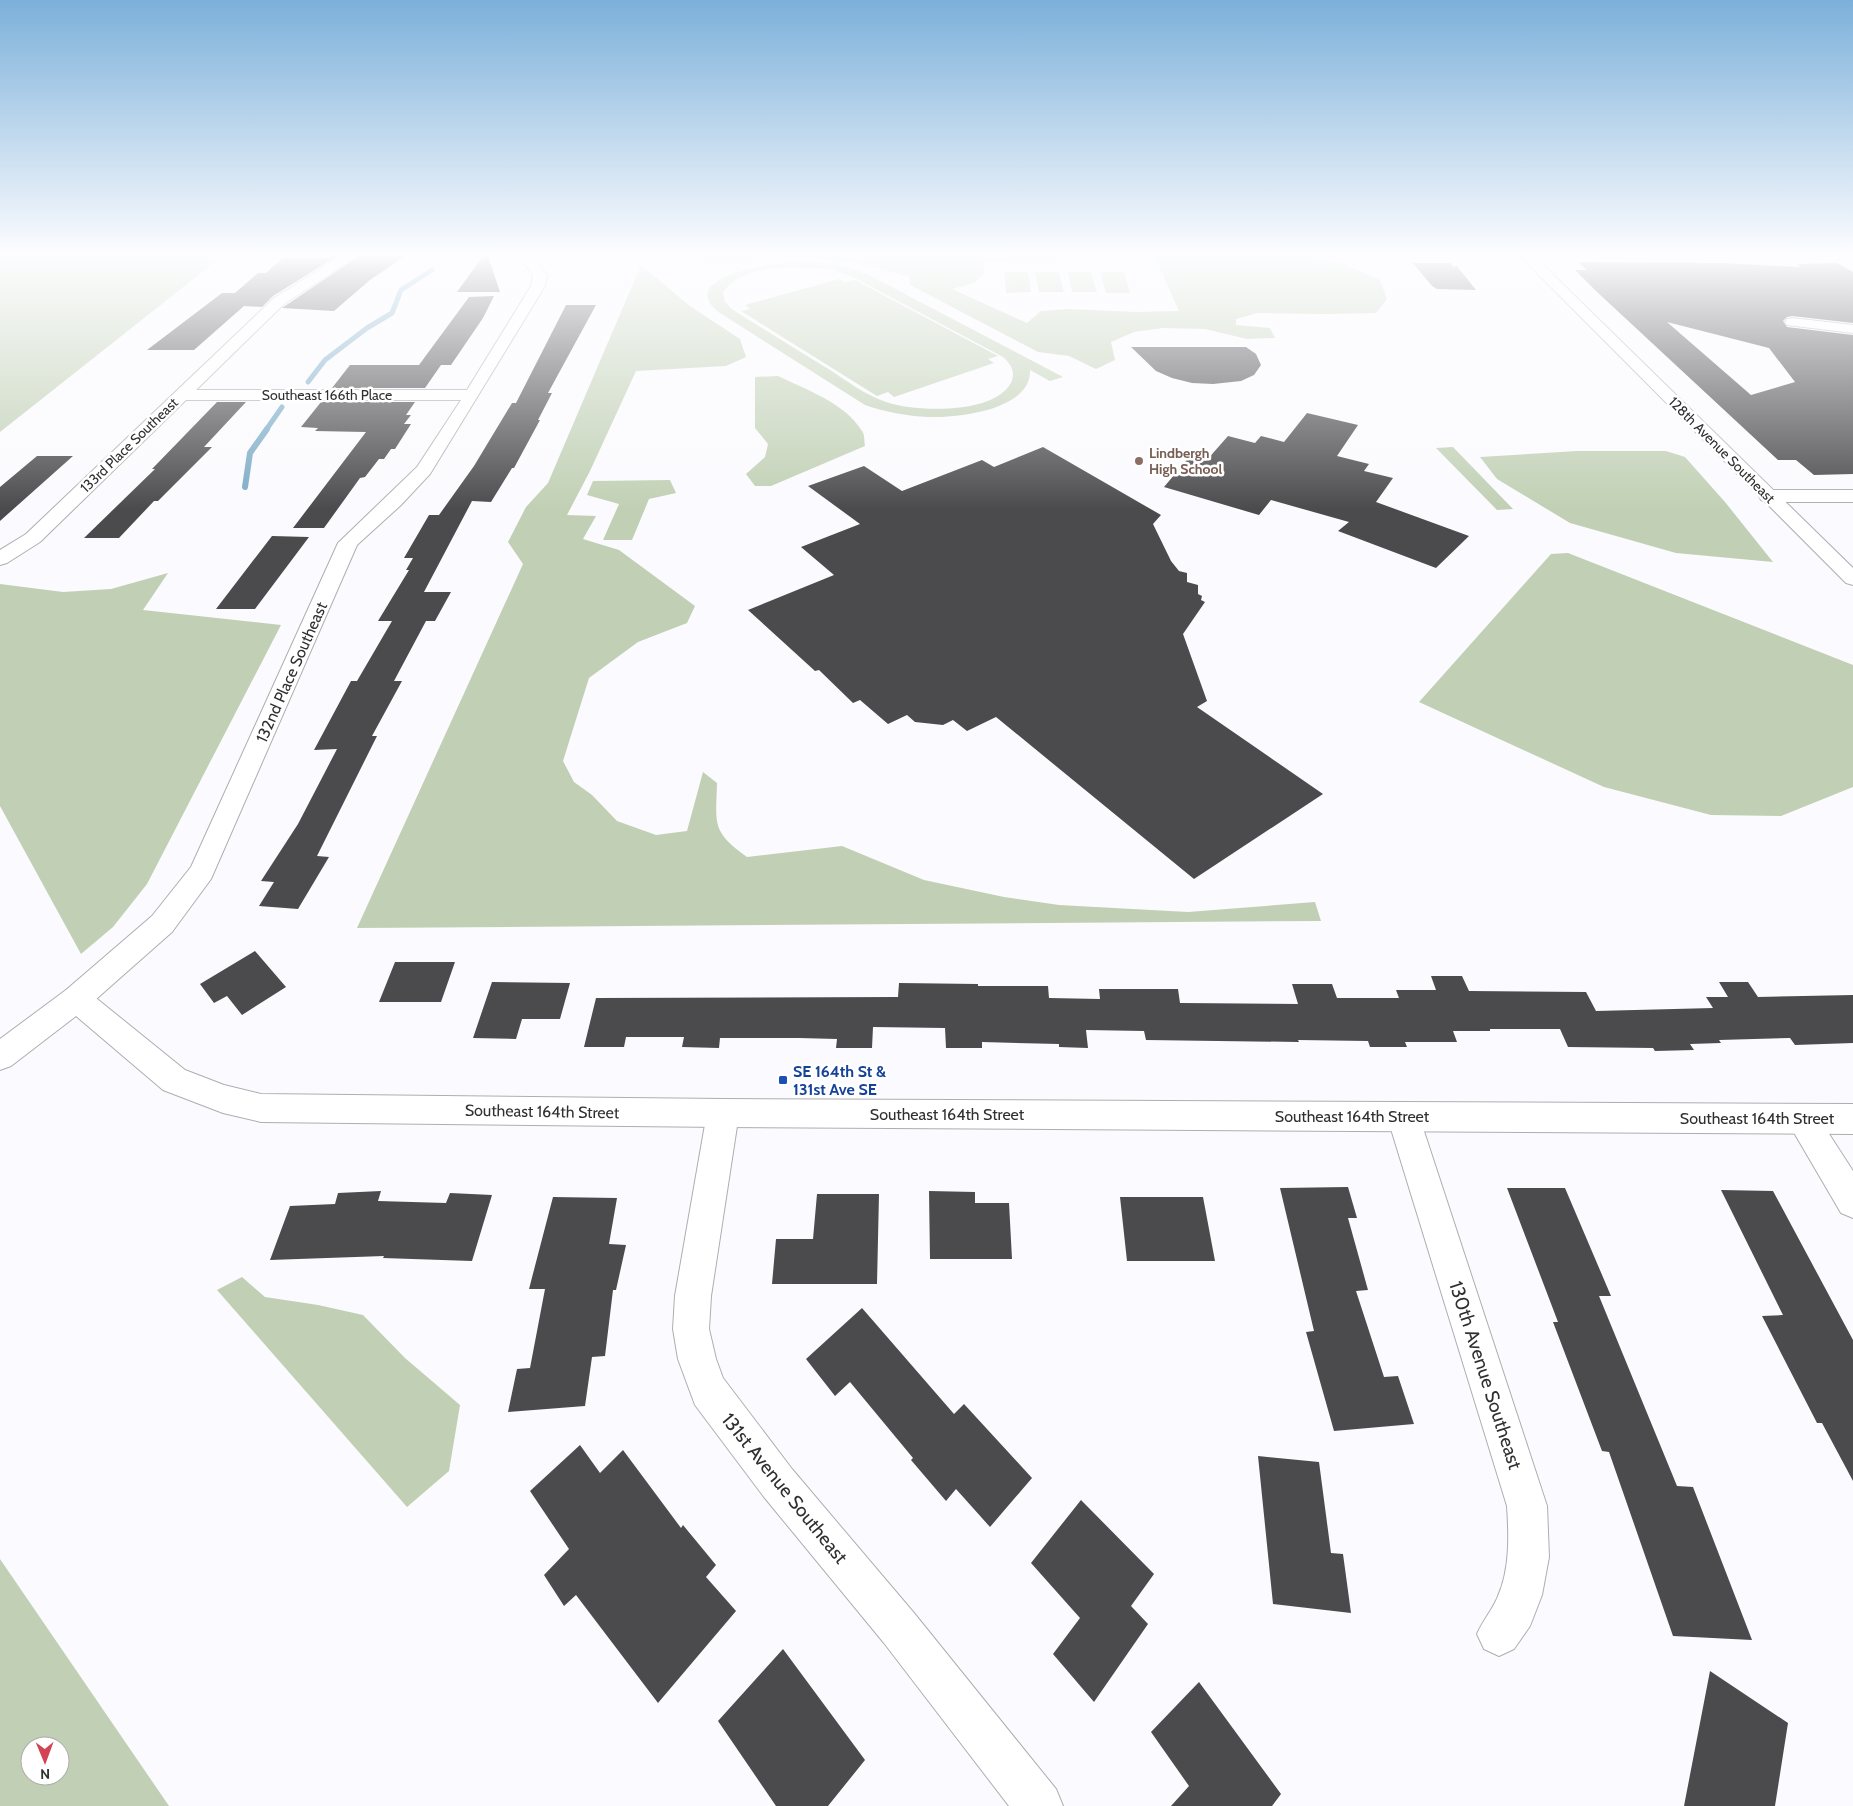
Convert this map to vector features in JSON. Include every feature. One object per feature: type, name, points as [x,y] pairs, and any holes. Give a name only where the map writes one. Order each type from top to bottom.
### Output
[{"type":"street","name":"133rd Place Southeast","points":[[0,559],[33,538],[238,340]]},
{"type":"street","name":"132nd Place Southeast","points":[[0,1057],[76,999],[162,924],[202,872],[348,544],[424,470],[505,340]]},
{"type":"street","name":"128th Avenue Southeast","points":[[1611,340],[1853,579]]},
{"type":"street","name":"Southeast 166th Place","points":[[181,395],[472,395]]},
{"type":"street","points":[[1768,496],[1853,496]]},
{"type":"street","name":"Southeast 164th Street","points":[[76,999],[174,1080],[222,1099],[261,1108],[723,1113],[1853,1119]]},
{"type":"street","name":"131st Avenue Southeast","points":[[723,1113],[693,1296],[691,1329],[697,1359],[709,1391],[778,1483],[899,1628],[1039,1806]]},
{"type":"street","name":"130th Avenue Southeast","points":[[1403,1116],[1527,1506],[1531,1535],[1527,1566],[1516,1607],[1499,1634]]},
{"type":"street","points":[[1802,1119],[1853,1202]]},
{"type":"green space","points":[[0,340],[116,340],[0,432]]},
{"type":"green space","points":[[609,340],[740,340],[746,357],[726,366],[636,371],[590,471],[567,515],[596,516],[583,539],[619,550],[695,606],[687,623],[638,642],[589,678],[563,761],[574,782],[592,795],[617,821],[656,835],[687,831],[703,772],[717,783],[716,808],[718,826],[721,833],[735,848],[747,857],[842,846],[924,880],[1004,897],[1059,905],[1188,912],[1315,902],[1321,921],[357,928],[523,564],[508,542],[526,507],[548,483]]},
{"type":"green space","points":[[763,340],[782,340],[871,396],[886,402],[915,408],[934,409],[971,406],[988,401],[1002,393],[1011,383],[1012,368],[1008,362],[1003,357],[972,340],[993,340],[1063,377],[1050,381],[1030,370],[1027,384],[1019,394],[1006,403],[991,409],[956,416],[912,416],[888,412],[865,405]]},
{"type":"green space","points":[[788,340],[968,340],[998,356],[988,359],[994,363],[894,397],[888,392],[877,396]]},
{"type":"green space","points":[[1016,340],[1115,340],[1111,342],[1115,360],[1096,369],[1069,356],[1038,352]]},
{"type":"green space","points":[[778,376],[825,398],[846,413],[855,421],[863,433],[865,446],[771,486],[755,486],[746,474],[765,457],[768,444],[755,428],[755,377]]},
{"type":"green space","points":[[1453,447],[1514,509],[1497,510],[1436,448]]},
{"type":"green space","points":[[1577,451],[1666,451],[1685,457],[1725,502],[1773,562],[1676,553],[1570,523],[1497,479],[1480,457]]},
{"type":"green space","points":[[670,480],[676,493],[649,499],[632,540],[603,540],[619,504],[587,495],[593,481]]},
{"type":"green space","points":[[1568,553],[1853,665],[1853,787],[1781,816],[1711,815],[1604,787],[1419,702],[1551,554]]},
{"type":"green space","points":[[168,573],[143,610],[281,625],[147,884],[113,927],[81,954],[0,806],[0,584],[63,592],[111,589]]},
{"type":"green space","points":[[242,1277],[265,1297],[318,1305],[363,1315],[405,1358],[460,1405],[449,1471],[407,1507],[217,1290]]},
{"type":"green space","points":[[0,1559],[169,1806],[0,1806]]},
{"type":"building","points":[[160,340],[205,340],[194,350],[147,350]]},
{"type":"building","points":[[437,340],[468,340],[451,365],[441,365],[425,388],[332,388],[350,365],[419,365]]},
{"type":"building","points":[[548,340],[577,340],[548,393],[552,393],[514,468],[512,468],[491,502],[472,501],[424,592],[451,592],[435,621],[426,621],[394,681],[402,681],[372,736],[377,736],[317,856],[329,857],[298,909],[259,906],[274,882],[261,881],[298,824],[337,749],[314,750],[351,681],[357,681],[392,621],[378,621],[409,570],[406,570],[413,558],[404,558],[429,515],[439,515],[474,466],[512,403],[516,403]]},
{"type":"building","points":[[1649,340],[1688,340],[1751,395],[1795,382],[1769,348],[1739,340],[1853,340],[1853,474],[1814,475],[1796,460],[1778,460]]},
{"type":"building","points":[[1131,347],[1246,347],[1256,354],[1261,365],[1254,375],[1241,381],[1213,384],[1192,383],[1172,378],[1156,371]]},
{"type":"building","points":[[217,402],[246,402],[204,447],[212,447],[158,501],[154,501],[119,538],[84,538],[155,469],[152,469]]},
{"type":"building","points":[[321,402],[415,402],[406,415],[411,415],[404,424],[411,424],[395,449],[391,449],[384,459],[379,459],[365,477],[360,478],[324,528],[293,528],[366,432],[315,431],[318,428],[301,427]]},
{"type":"building","points":[[1307,413],[1358,425],[1337,456],[1369,464],[1364,471],[1393,478],[1376,502],[1469,536],[1436,568],[1338,531],[1349,522],[1271,500],[1259,515],[1164,487],[1190,456],[1206,461],[1228,436],[1255,443],[1261,436],[1284,442]]},
{"type":"building","points":[[1043,447],[1161,515],[1153,524],[1171,561],[1179,571],[1187,573],[1187,582],[1198,585],[1198,594],[1202,596],[1201,600],[1205,602],[1183,634],[1207,701],[1197,707],[1323,794],[1194,879],[996,717],[967,731],[953,720],[943,725],[915,722],[907,715],[888,724],[860,700],[853,703],[819,670],[815,671],[748,610],[834,575],[801,547],[860,524],[808,486],[864,466],[902,491],[982,460],[994,467]]},
{"type":"building","points":[[37,456],[73,456],[0,521],[0,487]]},
{"type":"building","points":[[272,536],[309,537],[255,609],[216,609]]},
{"type":"building","points":[[255,951],[286,987],[242,1015],[227,996],[214,1003],[200,984]]},
{"type":"building","points":[[395,962],[455,962],[441,1002],[379,1002]]},
{"type":"building","points":[[1431,976],[1462,976],[1469,991],[1586,992],[1596,1011],[1713,1008],[1706,997],[1728,997],[1719,982],[1748,982],[1758,997],[1853,995],[1853,1043],[1795,1045],[1790,1038],[1719,1040],[1721,1043],[1690,1044],[1694,1050],[1655,1051],[1653,1048],[1568,1047],[1560,1029],[1490,1029],[1490,1031],[1453,1031],[1457,1042],[1405,1042],[1407,1047],[1370,1047],[1368,1041],[1146,1040],[1144,1031],[1086,1030],[1088,1048],[1059,1047],[1059,1044],[982,1042],[982,1048],[946,1048],[945,1028],[873,1027],[872,1048],[836,1048],[837,1039],[799,1038],[720,1038],[719,1048],[682,1047],[684,1037],[626,1037],[624,1047],[584,1047],[596,998],[898,997],[899,983],[1048,986],[1049,998],[1100,999],[1099,989],[1178,989],[1180,1003],[1298,1004],[1292,984],[1332,984],[1337,998],[1399,998],[1396,990],[1436,990]]},
{"type":"building","points":[[492,982],[570,983],[560,1019],[522,1019],[516,1039],[473,1038]]},
{"type":"building","points":[[1348,1187],[1357,1218],[1348,1218],[1368,1290],[1356,1291],[1384,1377],[1398,1376],[1414,1424],[1334,1431],[1306,1332],[1314,1331],[1280,1188]]},
{"type":"building","points":[[1507,1188],[1565,1188],[1611,1296],[1599,1296],[1677,1486],[1693,1487],[1752,1640],[1673,1636],[1609,1452],[1602,1451],[1553,1322],[1558,1322]]},
{"type":"building","points":[[1721,1190],[1773,1191],[1853,1340],[1853,1481],[1822,1423],[1817,1423],[1762,1316],[1783,1315]]},
{"type":"building","points":[[381,1191],[378,1201],[446,1203],[450,1193],[492,1195],[472,1261],[383,1258],[384,1256],[270,1260],[290,1206],[335,1204],[338,1193]]},
{"type":"building","points":[[929,1191],[975,1192],[975,1203],[1009,1203],[1012,1259],[930,1259]]},
{"type":"building","points":[[817,1194],[879,1194],[877,1284],[772,1284],[776,1239],[813,1239]]},
{"type":"building","points":[[553,1197],[617,1198],[609,1244],[626,1245],[616,1290],[613,1290],[605,1356],[592,1357],[585,1406],[508,1412],[517,1369],[530,1368],[545,1289],[529,1289]]},
{"type":"building","points":[[1120,1197],[1203,1197],[1215,1261],[1127,1261]]},
{"type":"building","points":[[862,1308],[954,1414],[964,1404],[1032,1478],[990,1527],[956,1489],[946,1501],[850,1382],[835,1396],[806,1359]]},
{"type":"building","points":[[580,1445],[600,1473],[623,1450],[681,1528],[683,1525],[716,1565],[706,1577],[736,1611],[658,1703],[576,1595],[564,1606],[544,1575],[569,1549],[530,1491]]},
{"type":"building","points":[[1258,1456],[1319,1462],[1331,1553],[1343,1554],[1351,1613],[1273,1604]]},
{"type":"building","points":[[1081,1500],[1154,1574],[1131,1606],[1148,1624],[1094,1702],[1053,1654],[1080,1618],[1031,1563]]},
{"type":"building","points":[[783,1649],[865,1760],[828,1806],[776,1806],[718,1721]]},
{"type":"building","points":[[1710,1671],[1788,1723],[1775,1806],[1684,1806]]},
{"type":"building","points":[[1199,1682],[1281,1794],[1272,1806],[1171,1806],[1189,1786],[1151,1732]]},
{"type":"waterway","points":[[308,382],[325,360],[351,340]]},
{"type":"waterway","points":[[266,430],[282,407]]},
{"type":"waterway","points":[[245,487],[250,453],[267,429]]},
{"type":"place","name":"Lindbergh High School","points":[[1139,461]]},
{"type":"place","name":"SE 164th St & 131st Ave SE","points":[[783,1080]]}]
